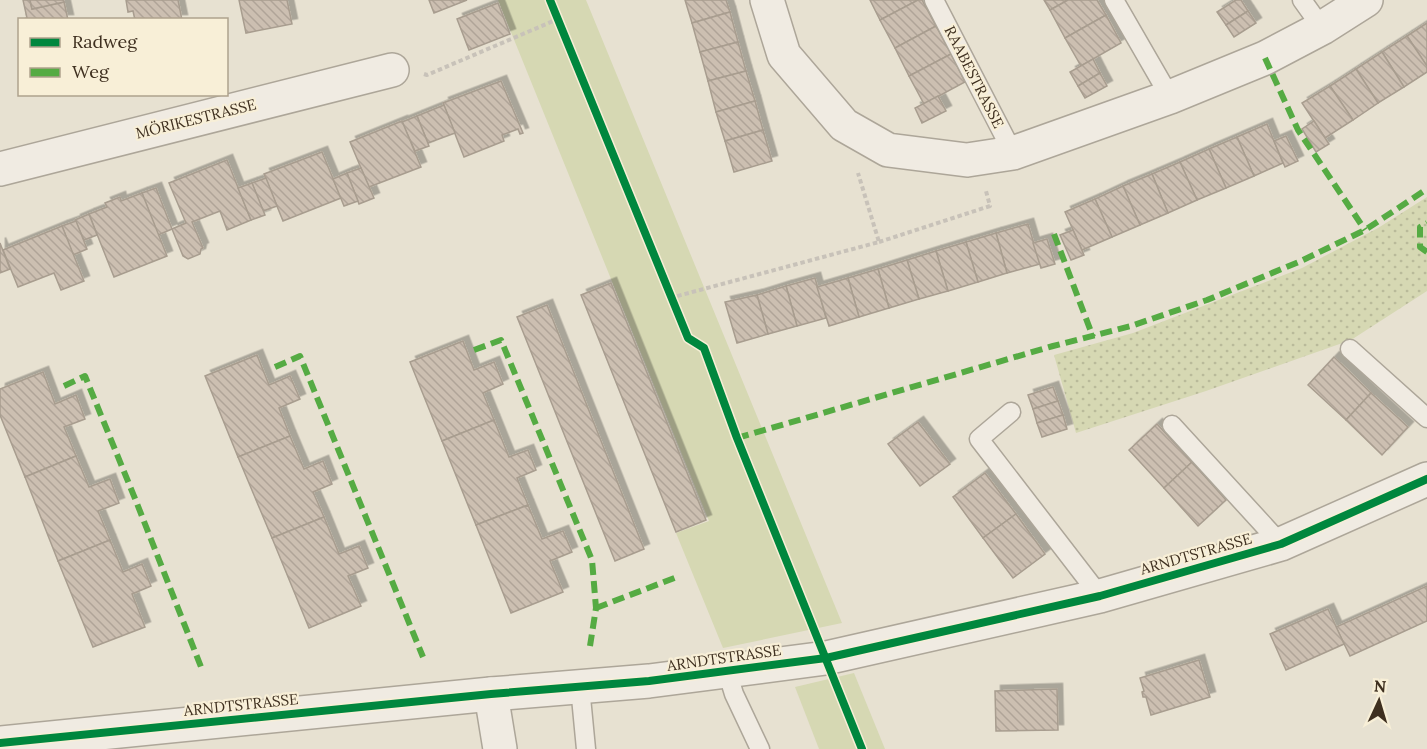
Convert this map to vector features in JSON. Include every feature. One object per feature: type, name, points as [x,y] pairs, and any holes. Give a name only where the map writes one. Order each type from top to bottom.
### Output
[{"type":"street","points":[[767,0],[784,55],[844,125],[888,150],[968,160],[1013,153],[1170,97],[1265,58],[1322,28],[1366,0]]},
{"type":"street","name":"MÖRIKESTRASSE","points":[[0,169],[392,70]]},
{"type":"street","name":"ARNDTSTRASSE","points":[[0,743],[491,694],[649,681],[826,658],[1100,596],[1281,544],[1427,479]]},
{"type":"street","points":[[491,694],[500,749]]},
{"type":"lane","name":"RAABESTRASSE","points":[[934,0],[1013,153]]},
{"type":"lane","points":[[1114,0],[1170,97]]},
{"type":"lane","points":[[1302,0],[1322,28]]},
{"type":"lane","points":[[1350,350],[1427,418]]},
{"type":"lane","points":[[1011,412],[979,439],[1100,596]]},
{"type":"lane","points":[[1172,425],[1281,544]]},
{"type":"lane","points":[[727,671],[734,694],[760,749]]},
{"type":"lane","points":[[580,687],[586,749]]},
{"type":"path","points":[[392,70],[428,75],[558,19]]},
{"type":"path","points":[[670,297],[879,242],[990,206],[979,158]]},
{"type":"path","points":[[856,163],[879,242]]},
{"type":"green space","points":[[498,0],[586,0],[842,623],[723,648],[676,533],[709,521]]},
{"type":"green space","points":[[1427,197],[1427,291],[1351,340],[1206,391],[1076,433],[1054,355],[1133,333],[1302,268],[1378,228]]},
{"type":"green space","points":[[854,673],[885,749],[819,749],[795,687]]},
{"type":"building","points":[[23,0],[30,0],[32,9],[64,2],[68,18],[27,18]]},
{"type":"building","points":[[30,0],[63,0],[64,2],[32,9]]},
{"type":"building","points":[[126,0],[178,0],[182,18],[135,18],[133,11],[128,12]]},
{"type":"building","points":[[239,0],[287,0],[292,24],[246,33]]},
{"type":"building","points":[[429,0],[467,0],[434,13]]},
{"type":"building","points":[[685,0],[726,0],[730,12],[692,23]]},
{"type":"building","points":[[870,0],[918,0],[880,20]]},
{"type":"building","points":[[922,0],[936,26],[895,48],[880,20]]},
{"type":"building","points":[[1044,0],[1068,0],[1050,10]]},
{"type":"building","points":[[1068,0],[1097,0],[1106,15],[1065,38],[1050,10]]},
{"type":"building","points":[[1236,0],[1241,0],[1248,11],[1226,25],[1217,12]]},
{"type":"building","points":[[498,3],[510,34],[469,50],[457,19]]},
{"type":"building","points":[[1248,11],[1256,23],[1234,37],[1226,25]]},
{"type":"building","points":[[730,12],[738,42],[700,52],[692,23]]},
{"type":"building","points":[[1106,15],[1121,43],[1081,66],[1065,38]]},
{"type":"building","points":[[1427,23],[1427,66],[1407,36]]},
{"type":"building","points":[[936,26],[951,54],[909,76],[895,48]]},
{"type":"building","points":[[1407,36],[1427,66],[1427,72],[1404,87],[1382,52]]},
{"type":"building","points":[[738,42],[746,71],[708,81],[700,52]]},
{"type":"building","points":[[1382,52],[1404,87],[1378,103],[1356,69]]},
{"type":"building","points":[[951,54],[965,82],[924,104],[909,76]]},
{"type":"building","points":[[1093,59],[1100,73],[1078,86],[1070,72]]},
{"type":"building","points":[[1356,69],[1378,103],[1353,120],[1330,86]]},
{"type":"building","points":[[746,71],[755,101],[716,112],[708,81]]},
{"type":"building","points":[[1100,73],[1107,86],[1085,98],[1078,86]]},
{"type":"building","points":[[501,81],[523,133],[520,134],[518,129],[502,135],[504,141],[464,157],[443,103]]},
{"type":"building","points":[[1330,86],[1353,120],[1325,138],[1302,103]]},
{"type":"building","points":[[938,96],[946,111],[922,123],[915,108]]},
{"type":"building","points":[[755,101],[763,130],[725,141],[716,112]]},
{"type":"building","points":[[444,105],[455,133],[428,143],[417,116]]},
{"type":"building","points":[[417,116],[429,146],[415,151],[402,122]]},
{"type":"building","points":[[402,121],[421,167],[369,187],[350,142]]},
{"type":"building","points":[[1314,121],[1329,144],[1316,152],[1302,129]]},
{"type":"building","points":[[1267,124],[1283,163],[1254,176],[1237,137]]},
{"type":"building","points":[[763,130],[772,161],[734,172],[725,141]]},
{"type":"building","points":[[1286,136],[1298,161],[1285,167],[1274,141]]},
{"type":"building","points":[[1237,137],[1254,176],[1226,188],[1209,149]]},
{"type":"building","points":[[1209,149],[1226,188],[1197,200],[1180,162]]},
{"type":"building","points":[[322,152],[341,198],[283,221],[264,174]]},
{"type":"building","points":[[227,160],[251,220],[227,230],[220,211],[192,222],[203,248],[200,254],[188,259],[183,256],[172,229],[186,223],[169,183]]},
{"type":"building","points":[[1180,162],[1197,200],[1168,213],[1152,174]]},
{"type":"building","points":[[361,168],[374,198],[359,204],[347,173]]},
{"type":"building","points":[[347,173],[358,201],[344,206],[333,179]]},
{"type":"building","points":[[1152,174],[1168,213],[1140,225],[1123,186]]},
{"type":"building","points":[[266,178],[277,206],[263,211],[252,183]]},
{"type":"building","points":[[252,183],[265,215],[251,220],[238,188]]},
{"type":"building","points":[[1123,186],[1140,225],[1112,237],[1095,199]]},
{"type":"building","points":[[156,188],[172,229],[158,235],[142,193]]},
{"type":"building","points":[[142,193],[167,256],[114,277],[89,214],[107,207],[105,203],[120,197],[121,201]]},
{"type":"building","points":[[1095,199],[1112,237],[1082,250],[1065,212]]},
{"type":"building","points":[[89,214],[97,235],[84,240],[75,220]]},
{"type":"building","points":[[76,221],[87,249],[73,255],[62,226]]},
{"type":"building","points":[[1028,224],[1040,264],[1007,273],[996,233]]},
{"type":"building","points":[[62,226],[84,281],[61,290],[54,273],[18,287],[3,250]]},
{"type":"building","points":[[1073,230],[1084,255],[1071,260],[1060,235]]},
{"type":"building","points":[[996,233],[1007,273],[978,282],[966,242]]},
{"type":"building","points":[[1047,239],[1055,264],[1041,268],[1033,243]]},
{"type":"building","points":[[966,242],[978,282],[948,291],[936,251]]},
{"type":"building","points":[[0,243],[10,269],[0,273]]},
{"type":"building","points":[[936,251],[948,291],[919,299],[907,260]]},
{"type":"building","points":[[907,260],[919,299],[889,308],[878,269]]},
{"type":"building","points":[[878,269],[889,308],[859,317],[848,278]]},
{"type":"building","points":[[815,278],[826,318],[797,326],[786,286]]},
{"type":"building","points":[[848,278],[859,317],[829,326],[817,287]]},
{"type":"building","points":[[611,283],[706,520],[676,532],[581,295]]},
{"type":"building","points":[[786,286],[797,326],[768,334],[757,295]]},
{"type":"building","points":[[757,295],[768,334],[737,343],[725,302]]},
{"type":"building","points":[[547,305],[644,549],[615,561],[517,317]]},
{"type":"building","points":[[463,341],[474,370],[494,362],[503,384],[483,393],[494,420],[442,441],[410,362]]},
{"type":"building","points":[[257,355],[269,385],[290,376],[300,399],[279,408],[290,436],[238,457],[205,376]]},
{"type":"building","points":[[1334,357],[1371,393],[1346,420],[1308,385]]},
{"type":"building","points":[[43,372],[55,404],[76,395],[85,419],[64,427],[76,456],[25,477],[0,415],[0,389]]},
{"type":"building","points":[[1053,387],[1058,401],[1033,409],[1028,395]]},
{"type":"building","points":[[1371,393],[1408,427],[1382,455],[1346,420]]},
{"type":"building","points":[[1058,401],[1063,415],[1037,423],[1033,409]]},
{"type":"building","points":[[1063,415],[1067,429],[1042,437],[1037,423]]},
{"type":"building","points":[[494,420],[509,457],[528,450],[536,470],[517,478],[528,505],[476,525],[442,441]]},
{"type":"building","points":[[918,422],[950,464],[920,486],[888,444]]},
{"type":"building","points":[[1157,424],[1192,462],[1164,488],[1129,450]]},
{"type":"building","points":[[290,436],[304,469],[323,461],[332,484],[313,492],[324,517],[272,538],[238,457]]},
{"type":"building","points":[[76,456],[89,487],[110,479],[119,503],[98,511],[110,540],[58,561],[25,477]]},
{"type":"building","points":[[1192,462],[1226,500],[1198,526],[1164,488]]},
{"type":"building","points":[[985,473],[1016,514],[983,538],[953,497]]},
{"type":"building","points":[[528,505],[542,539],[563,531],[572,552],[550,561],[563,592],[511,613],[476,525]]},
{"type":"building","points":[[1016,514],[1045,554],[1013,578],[983,538]]},
{"type":"building","points":[[324,517],[339,554],[359,546],[368,568],[348,576],[361,606],[309,628],[272,538]]},
{"type":"building","points":[[110,540],[123,572],[142,564],[151,586],[132,594],[145,627],[93,647],[58,561]]},
{"type":"building","points":[[1427,586],[1427,621],[1350,656],[1336,627]]},
{"type":"building","points":[[1328,609],[1344,644],[1286,670],[1270,634]]},
{"type":"building","points":[[1199,660],[1210,697],[1151,715],[1146,697],[1143,697],[1142,692],[1144,691],[1140,678]]},
{"type":"building","points":[[1057,689],[1058,730],[996,731],[995,691]]},
{"type":"marked path","points":[[1265,58],[1298,130],[1365,230]]},
{"type":"marked path","points":[[737,438],[1053,346],[1131,326],[1207,300],[1301,261],[1365,230],[1427,189]]},
{"type":"marked path","points":[[1427,223],[1420,227],[1420,247],[1427,252]]},
{"type":"marked path","points":[[1054,234],[1093,337]]},
{"type":"marked path","points":[[474,350],[501,340],[592,560],[596,608],[590,646]]},
{"type":"marked path","points":[[275,367],[300,356],[423,657]]},
{"type":"marked path","points":[[64,386],[85,376],[203,672]]},
{"type":"marked path","points":[[596,608],[677,577]]},
{"type":"cycle path","points":[[550,0],[688,338],[704,348],[737,438],[862,749]]},
{"type":"cycle path","points":[[0,743],[491,694],[649,681],[826,658],[1100,596],[1281,544],[1427,479]]}]
